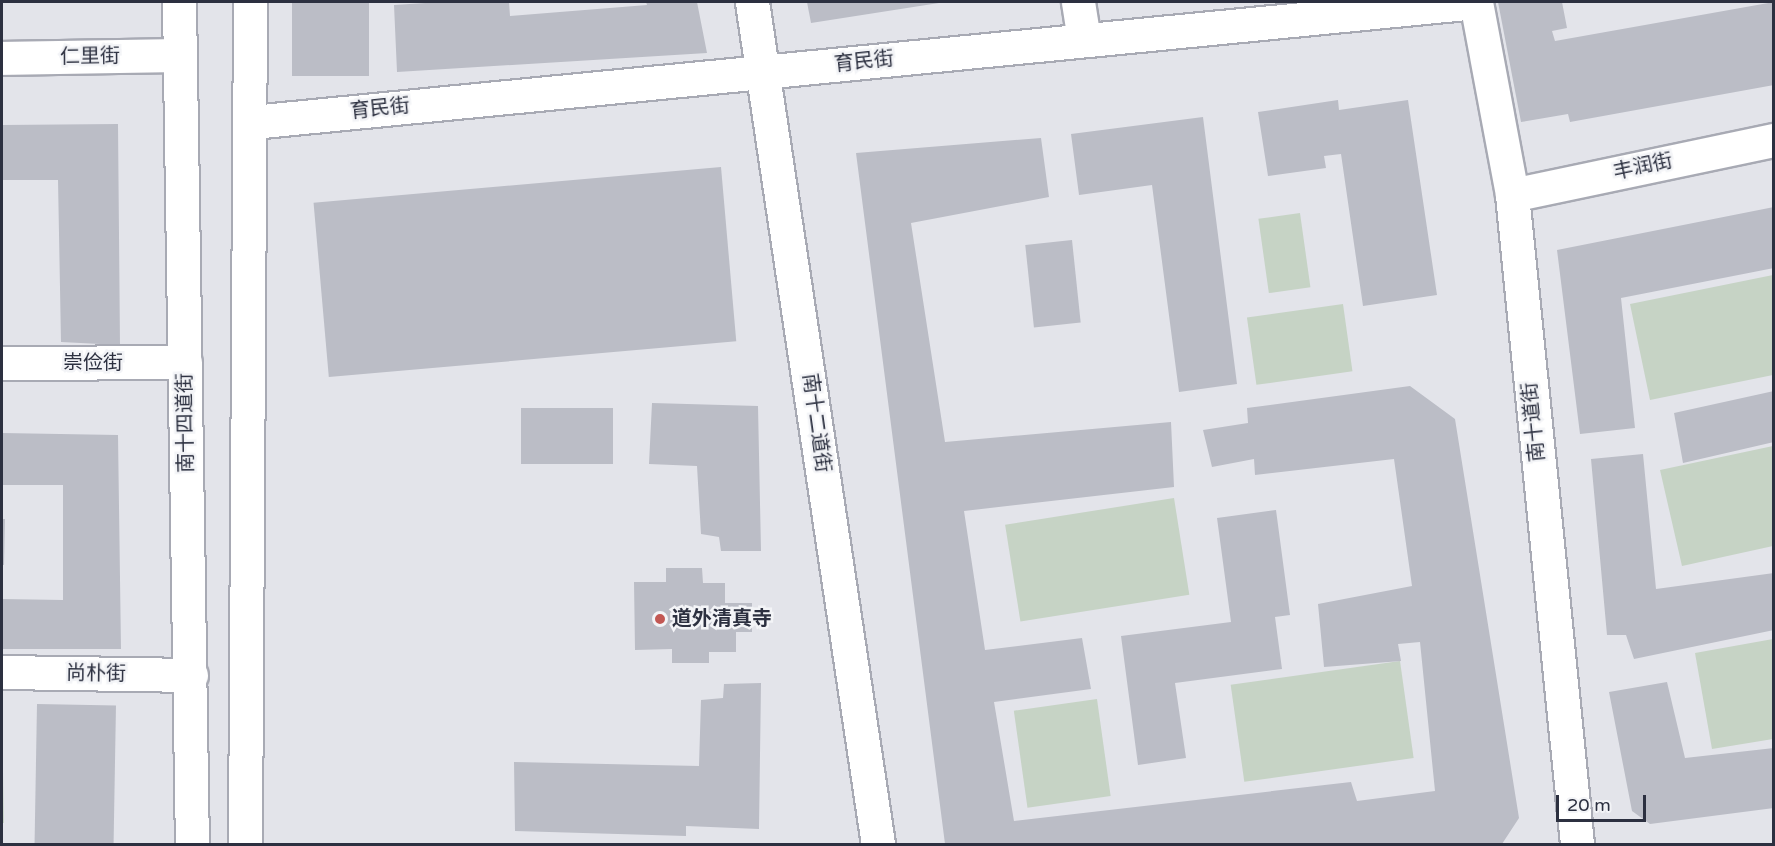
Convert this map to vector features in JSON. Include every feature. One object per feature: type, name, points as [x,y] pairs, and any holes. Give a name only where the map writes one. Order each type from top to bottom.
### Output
[{"type":"street","name":"南十四道街","points":[[179,2],[178,55],[191,675],[192,844]]},
{"type":"street","points":[[245,844],[252,122],[250,2]]},
{"type":"street","name":"南十二道街","points":[[752,2],[765,72],[878,844]]},
{"type":"street","points":[[1078,2],[1084,40]]},
{"type":"street","name":"育民街","points":[[252,122],[1476,2]]},
{"type":"street","name":"南十道街","points":[[1476,2],[1512,195],[1577,844]]},
{"type":"street","name":"仁里街","points":[[2,58],[178,55]]},
{"type":"street","name":"丰润街","points":[[1512,195],[1773,140]]},
{"type":"street","name":"崇俭街","points":[[2,363],[185,362]]},
{"type":"street","name":"尚朴街","points":[[2,672],[191,675]]},
{"type":"green space","points":[[1300,213],[1310,287],[1269,293],[1258,219]]},
{"type":"green space","points":[[1773,275],[1773,375],[1650,400],[1630,304]]},
{"type":"green space","points":[[1343,304],[1352,371],[1256,385],[1247,317]]},
{"type":"green space","points":[[1773,446],[1773,546],[1682,566],[1660,470]]},
{"type":"green space","points":[[1174,498],[1189,595],[1020,622],[1005,525]]},
{"type":"green space","points":[[1773,639],[1773,739],[1712,749],[1695,653]]},
{"type":"green space","points":[[1400,661],[1414,758],[1244,782],[1231,685]]},
{"type":"green space","points":[[1097,699],[1111,796],[1027,808],[1014,711]]},
{"type":"green space","points":[[2,720],[4,823],[2,823]]},
{"type":"building","points":[[292,2],[369,2],[369,76],[292,76]]},
{"type":"building","points":[[509,2],[510,16],[647,5],[646,2],[697,2],[707,53],[397,72],[394,5]]},
{"type":"building","points":[[807,2],[939,2],[939,3],[811,23]]},
{"type":"building","points":[[1498,2],[1562,2],[1567,28],[1552,31],[1555,41],[1774,2],[1774,85],[1570,122],[1568,114],[1521,122]]},
{"type":"building","points":[[1338,100],[1339,110],[1408,100],[1437,295],[1363,306],[1341,154],[1324,156],[1326,168],[1268,176],[1258,112]]},
{"type":"building","points":[[1203,117],[1237,384],[1179,392],[1152,185],[1079,195],[1071,134]]},
{"type":"building","points":[[118,124],[120,345],[61,342],[58,180],[2,180],[2,125]]},
{"type":"building","points":[[1041,138],[1049,197],[911,223],[945,442],[1171,422],[1174,487],[964,511],[985,650],[1082,638],[1091,689],[994,702],[1014,821],[1351,782],[1357,801],[1435,791],[1420,642],[1398,644],[1401,661],[1324,667],[1318,604],[1412,586],[1394,459],[1255,475],[1254,459],[1212,467],[1203,430],[1248,423],[1247,408],[1410,386],[1455,419],[1519,818],[1502,844],[945,844],[856,153]]},
{"type":"building","points":[[721,167],[736,341],[329,377],[314,203]]},
{"type":"building","points":[[1774,207],[1774,268],[1621,298],[1635,428],[1580,434],[1557,250]]},
{"type":"building","points":[[1072,240],[1081,323],[1034,327],[1025,245]]},
{"type":"building","points":[[1774,391],[1774,442],[1683,463],[1674,413]]},
{"type":"building","points":[[652,403],[758,406],[761,551],[721,551],[719,537],[701,534],[697,466],[649,464]]},
{"type":"building","points":[[521,408],[613,408],[613,464],[521,464]]},
{"type":"building","points":[[2,433],[118,435],[121,649],[2,649],[2,599],[63,600],[63,485],[2,485]]},
{"type":"building","points":[[1643,454],[1656,589],[1774,573],[1774,630],[1634,659],[1626,635],[1607,635],[1591,459]]},
{"type":"building","points":[[1276,510],[1290,615],[1275,617],[1282,669],[1175,683],[1186,758],[1138,765],[1121,636],[1231,622],[1217,518]]},
{"type":"building","points":[[2,519],[5,519],[4,565],[2,565]]},
{"type":"building","points":[[666,568],[702,568],[703,583],[725,583],[725,603],[752,603],[752,632],[736,632],[736,652],[709,652],[709,663],[672,663],[672,649],[635,650],[634,582],[666,582]]},
{"type":"building","points":[[1667,682],[1685,758],[1774,748],[1774,808],[1650,824],[1632,811],[1609,692]]},
{"type":"building","points":[[761,683],[759,829],[686,826],[686,836],[515,831],[514,762],[699,766],[701,700],[723,698],[724,684]]},
{"type":"building","points":[[37,704],[116,705],[114,844],[35,844]]},
{"type":"place","name":"道外清真寺","points":[[660,619]]}]
